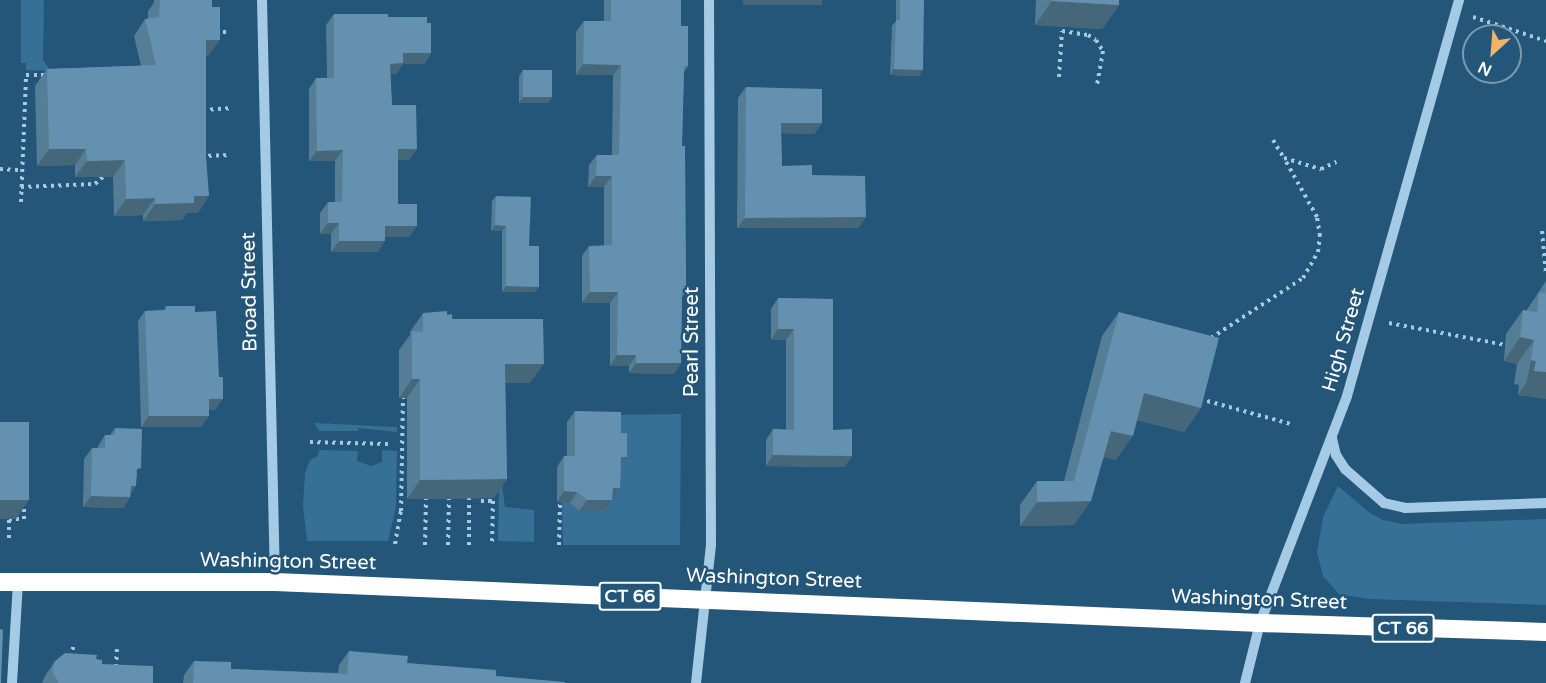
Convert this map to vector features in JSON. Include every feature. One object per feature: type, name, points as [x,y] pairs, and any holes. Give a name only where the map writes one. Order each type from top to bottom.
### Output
[{"type":"highway","name":"Washington Street","points":[[9,582],[275,582],[1260,623],[1546,632]]},
{"type":"street","name":"Broad Street","points":[[262,0],[275,582]]},
{"type":"street","name":"Pearl Street","points":[[696,683],[711,545],[709,0]]},
{"type":"street","name":"High Street","points":[[1245,683],[1260,623],[1347,396],[1459,0]]},
{"type":"street","points":[[1332,436],[1336,455],[1345,469],[1384,503],[1405,508],[1546,502]]},
{"type":"street","points":[[9,582],[12,683]]},
{"type":"path","points":[[1455,11],[1546,41]]},
{"type":"path","points":[[1059,77],[1063,29],[1088,35],[1101,46],[1104,59],[1097,85]]},
{"type":"path","points":[[208,32],[227,32]]},
{"type":"path","points":[[21,202],[26,75],[50,75]]},
{"type":"path","points":[[202,110],[229,108]]},
{"type":"path","points":[[1203,344],[1254,307],[1303,278],[1318,252],[1320,236],[1317,217],[1273,140]]},
{"type":"path","points":[[195,156],[231,155]]},
{"type":"path","points":[[1284,158],[1321,170],[1336,162]]},
{"type":"path","points":[[0,169],[22,170]]},
{"type":"path","points":[[21,186],[95,184],[109,172]]},
{"type":"path","points":[[1542,231],[1546,274]]},
{"type":"path","points":[[1389,323],[1505,345]]},
{"type":"path","points":[[1193,396],[1291,424]]},
{"type":"path","points":[[394,544],[401,511],[403,398]]},
{"type":"path","points":[[310,442],[389,444]]},
{"type":"path","points":[[9,538],[9,519],[24,519],[24,495]]},
{"type":"path","points":[[469,498],[469,545]]},
{"type":"path","points":[[425,545],[426,499]]},
{"type":"path","points":[[448,545],[449,499]]},
{"type":"path","points":[[481,501],[493,501],[492,544]]},
{"type":"path","points":[[559,545],[560,502]]},
{"type":"path","points":[[72,658],[73,647]]},
{"type":"path","points":[[116,670],[117,649]]},
{"type":"shaded area","points":[[21,0],[44,0],[43,60],[51,71],[26,70],[26,63],[21,63]]},
{"type":"shaded area","points":[[681,414],[680,545],[563,545],[562,502],[569,502],[579,511],[605,511],[614,415]]},
{"type":"shaded area","points":[[314,423],[397,427],[397,432],[358,428],[358,431],[319,431]]},
{"type":"shaded area","points":[[319,450],[358,451],[357,461],[371,466],[382,462],[382,450],[397,451],[396,507],[388,541],[307,541],[303,506],[305,473],[310,460],[318,456]]},
{"type":"shaded area","points":[[502,485],[505,507],[534,510],[534,542],[498,541],[499,487]]},
{"type":"shaded area","points":[[1338,486],[1370,513],[1383,520],[1402,524],[1546,519],[1546,605],[1369,599],[1339,594],[1323,576],[1317,552],[1323,517]]},
{"type":"building","points":[[160,0],[212,0],[212,7],[220,7],[220,40],[206,40],[206,156],[209,196],[194,196],[194,203],[155,204],[155,198],[126,199],[125,160],[87,161],[86,149],[49,149],[47,69],[156,65],[145,19],[159,17]]},
{"type":"building","points":[[611,0],[681,0],[681,26],[688,26],[688,66],[684,66],[682,146],[685,146],[686,292],[682,292],[681,363],[636,363],[636,355],[617,355],[618,292],[590,292],[589,246],[612,245],[612,176],[596,176],[597,155],[619,155],[621,65],[583,64],[584,21],[611,21]]},
{"type":"building","points":[[900,0],[924,0],[923,70],[894,69],[896,20],[900,20]]},
{"type":"building","points":[[1119,0],[1119,5],[1052,1]]},
{"type":"building","points":[[334,14],[427,17],[427,23],[431,23],[431,53],[403,53],[403,63],[390,64],[392,105],[416,105],[417,149],[398,149],[398,204],[417,204],[417,226],[385,226],[385,241],[339,241],[339,223],[328,223],[328,202],[342,202],[343,150],[317,151],[316,78],[334,78]]},
{"type":"building","points":[[523,70],[552,70],[552,97],[523,97]]},
{"type":"building","points":[[746,87],[822,89],[822,123],[781,123],[782,166],[812,165],[812,175],[865,176],[866,217],[745,218]]},
{"type":"building","points":[[496,196],[531,197],[529,246],[539,246],[539,287],[506,286],[506,226],[495,225]]},
{"type":"building","points":[[1546,281],[1546,372],[1534,371],[1536,361],[1531,360],[1534,340],[1520,337],[1523,310],[1537,312],[1539,292],[1545,293]]},
{"type":"building","points":[[778,298],[833,299],[833,430],[852,429],[852,456],[773,455],[773,429],[794,430],[794,329],[778,329]]},
{"type":"building","points":[[166,306],[195,306],[195,312],[216,311],[219,377],[223,377],[223,399],[209,399],[209,416],[149,416],[145,311],[166,310]]},
{"type":"building","points":[[447,311],[447,315],[452,314],[452,319],[543,319],[544,364],[505,364],[507,479],[420,480],[420,379],[412,379],[412,331],[423,332],[423,313]]},
{"type":"building","points":[[1119,312],[1219,338],[1201,408],[1144,393],[1133,436],[1111,431],[1091,501],[1037,502],[1037,481],[1074,481]]},
{"type":"building","points":[[575,411],[621,412],[621,433],[627,433],[627,457],[621,457],[620,488],[613,488],[612,500],[587,500],[577,492],[564,491],[564,456],[575,456]]},
{"type":"building","points":[[0,422],[29,422],[29,500],[0,500]]},
{"type":"building","points":[[115,428],[142,429],[141,468],[137,469],[136,486],[131,486],[130,497],[91,496],[92,448],[105,448],[105,435],[115,435]]},
{"type":"building","points":[[0,629],[3,630],[1,683],[0,683]]},
{"type":"building","points":[[349,651],[408,656],[407,663],[496,670],[496,676],[565,683],[193,683],[194,661],[231,662],[231,669],[347,674]]},
{"type":"building","points":[[65,653],[97,655],[96,659],[102,660],[102,664],[153,666],[153,683],[58,683],[52,671],[55,661]]}]
